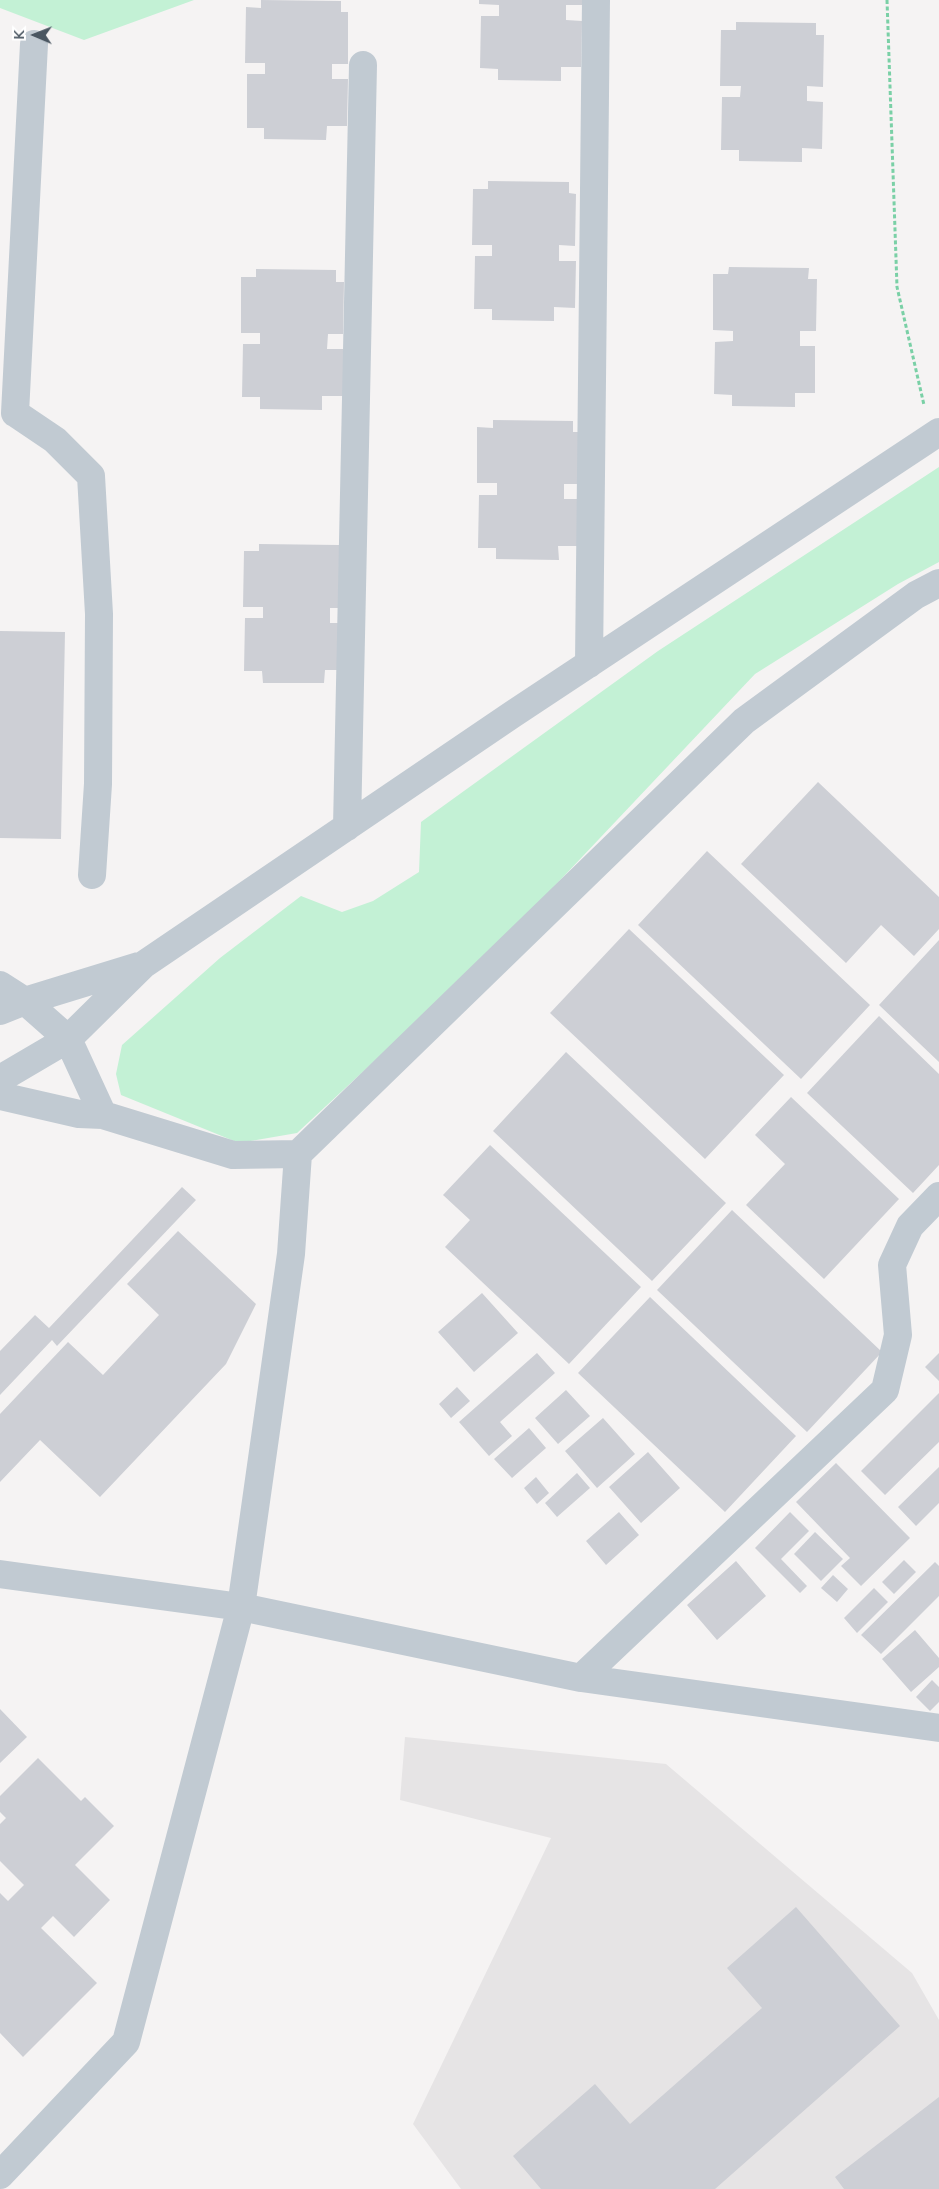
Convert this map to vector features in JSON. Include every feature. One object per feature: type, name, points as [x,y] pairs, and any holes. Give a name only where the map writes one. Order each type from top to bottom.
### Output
[{"type":"street","points":[[589,664],[596,0]]},
{"type":"street","points":[[34,44],[8,417],[55,440],[91,476],[99,614],[98,784],[92,875]]},
{"type":"street","points":[[347,827],[363,66]]},
{"type":"street","points":[[0,1079],[68,1039],[143,965],[589,664],[935,435]]},
{"type":"street","points":[[3,2178],[126,2042],[240,1607],[291,1254],[298,1154],[744,721],[916,595],[939,584]]},
{"type":"street","points":[[0,1011],[143,965]]},
{"type":"street","points":[[0,985],[25,1002],[68,1039],[103,1115]]},
{"type":"street","points":[[0,1096],[79,1114],[103,1115],[233,1155],[298,1154]]},
{"type":"street","points":[[581,1678],[886,1390],[898,1335],[892,1265],[910,1226],[939,1196]]},
{"type":"street","points":[[0,1574],[240,1607],[581,1678],[939,1728]]},
{"type":"path","points":[[887,0],[897,287],[935,435]]},
{"type":"shaded area","points":[[405,1737],[666,1764],[912,1973],[939,2020],[939,2189],[461,2189],[413,2124],[551,1838],[400,1800]]},
{"type":"green space","points":[[0,0],[194,0],[84,40],[0,8]]},
{"type":"green space","points":[[939,467],[939,562],[898,584],[755,674],[496,948],[297,1133],[239,1143],[121,1095],[116,1074],[122,1045],[220,958],[301,896],[342,912],[373,901],[419,872],[421,822],[658,651]]},
{"type":"building","points":[[261,0],[341,1],[341,12],[348,12],[348,64],[332,64],[332,79],[348,79],[347,126],[327,126],[326,140],[264,139],[264,128],[247,128],[247,74],[265,74],[265,63],[245,63],[246,7],[261,8]]},
{"type":"building","points":[[479,0],[582,0],[582,5],[566,5],[566,20],[582,21],[581,67],[561,67],[561,81],[498,80],[498,69],[480,68],[481,16],[499,16],[499,5],[479,4]]},
{"type":"building","points":[[736,22],[816,23],[816,35],[824,35],[823,87],[807,86],[807,101],[823,102],[822,149],[802,148],[802,162],[739,161],[739,150],[721,150],[722,97],[740,97],[741,86],[720,86],[721,30],[736,30]]},
{"type":"building","points":[[488,181],[569,182],[569,193],[576,194],[575,246],[559,245],[559,261],[576,261],[575,308],[554,307],[554,321],[492,320],[492,309],[474,309],[475,256],[492,256],[492,245],[472,245],[473,189],[488,189]]},
{"type":"building","points":[[729,267],[809,268],[808,279],[817,279],[816,331],[800,331],[800,346],[815,346],[815,393],[795,393],[795,407],[732,406],[732,395],[714,394],[715,342],[733,341],[733,331],[713,330],[713,274],[728,274]]},
{"type":"building","points":[[256,269],[336,270],[336,282],[344,282],[343,334],[328,334],[327,349],[343,349],[343,396],[322,396],[322,410],[260,409],[260,397],[242,397],[243,344],[260,344],[260,333],[241,333],[241,277],[256,277]]},
{"type":"building","points":[[493,420],[573,421],[573,432],[581,432],[580,484],[564,484],[564,499],[580,499],[579,546],[558,546],[559,560],[496,559],[496,548],[478,548],[479,495],[497,495],[497,483],[477,483],[477,427],[493,428]]},
{"type":"building","points":[[259,544],[339,545],[346,608],[330,608],[330,623],[346,623],[345,670],[325,670],[324,683],[263,683],[262,671],[244,671],[245,618],[263,618],[263,607],[243,607],[244,551],[259,551]]},
{"type":"building","points":[[0,631],[65,632],[61,839],[0,838]]},
{"type":"building","points":[[818,782],[939,897],[939,929],[914,956],[881,925],[846,963],[741,864]]},
{"type":"building","points":[[707,851],[870,1005],[801,1079],[638,925]]},
{"type":"building","points":[[629,929],[784,1075],[705,1159],[550,1013]]},
{"type":"building","points":[[939,940],[939,1062],[879,1005]]},
{"type":"building","points":[[879,1016],[939,1074],[939,1165],[913,1193],[807,1093]]},
{"type":"building","points":[[566,1052],[726,1203],[652,1281],[493,1131]]},
{"type":"building","points":[[791,1097],[899,1199],[824,1279],[746,1205],[785,1164],[755,1135]]},
{"type":"building","points":[[490,1145],[641,1287],[569,1364],[445,1247],[470,1220],[443,1195]]},
{"type":"building","points":[[182,1187],[196,1200],[57,1346],[52,1340],[0,1395],[0,1351],[35,1315],[49,1328]]},
{"type":"building","points":[[732,1210],[882,1352],[807,1432],[657,1290]]},
{"type":"building","points":[[178,1231],[256,1304],[226,1364],[100,1497],[40,1440],[0,1482],[0,1414],[68,1342],[103,1375],[159,1315],[127,1284]]},
{"type":"building","points":[[482,1293],[518,1333],[474,1372],[438,1332]]},
{"type":"building","points":[[650,1297],[796,1436],[725,1512],[578,1373]]},
{"type":"building","points":[[537,1353],[555,1373],[500,1422],[512,1436],[489,1456],[459,1422]]},
{"type":"building","points":[[939,1353],[939,1381],[925,1367]]},
{"type":"building","points":[[457,1387],[470,1401],[451,1418],[439,1404]]},
{"type":"building","points":[[566,1390],[590,1416],[558,1444],[535,1418]]},
{"type":"building","points":[[939,1393],[939,1442],[885,1495],[861,1471]]},
{"type":"building","points":[[603,1418],[635,1454],[597,1488],[565,1451]]},
{"type":"building","points":[[529,1428],[546,1448],[512,1478],[494,1459]]},
{"type":"building","points":[[648,1452],[680,1488],[641,1523],[609,1487]]},
{"type":"building","points":[[836,1463],[910,1538],[861,1586],[841,1566],[850,1558],[796,1502]]},
{"type":"building","points":[[939,1467],[939,1503],[916,1526],[898,1507]]},
{"type":"building","points":[[577,1473],[590,1488],[557,1517],[545,1503]]},
{"type":"building","points":[[536,1477],[549,1493],[537,1504],[524,1488]]},
{"type":"building","points":[[619,1512],[639,1535],[606,1565],[586,1541]]},
{"type":"building","points":[[790,1512],[809,1531],[781,1559],[807,1586],[800,1593],[755,1548]]},
{"type":"building","points":[[815,1532],[843,1559],[821,1581],[794,1554]]},
{"type":"building","points":[[904,1560],[916,1572],[894,1594],[882,1582]]},
{"type":"building","points":[[736,1561],[766,1596],[717,1640],[687,1605]]},
{"type":"building","points":[[935,1562],[939,1566],[939,1596],[881,1654],[861,1635]]},
{"type":"building","points":[[833,1575],[848,1589],[837,1602],[821,1588]]},
{"type":"building","points":[[874,1588],[888,1602],[857,1633],[844,1618]]},
{"type":"building","points":[[915,1630],[939,1658],[939,1667],[911,1692],[882,1659]]},
{"type":"building","points":[[932,1680],[939,1687],[939,1702],[930,1711],[916,1697]]},
{"type":"building","points":[[0,1709],[27,1737],[0,1763]]},
{"type":"building","points":[[38,1758],[81,1801],[85,1797],[114,1826],[75,1865],[110,1900],[74,1937],[53,1916],[41,1928],[97,1983],[23,2057],[0,2033],[0,1893],[8,1901],[24,1885],[0,1861],[0,1824],[6,1818],[0,1812],[0,1796]]},
{"type":"building","points":[[796,1907],[900,2026],[715,2189],[541,2189],[513,2156],[595,2084],[630,2124],[762,2008],[727,1968]]},
{"type":"building","points":[[939,2097],[939,2189],[844,2189],[835,2177]]}]
